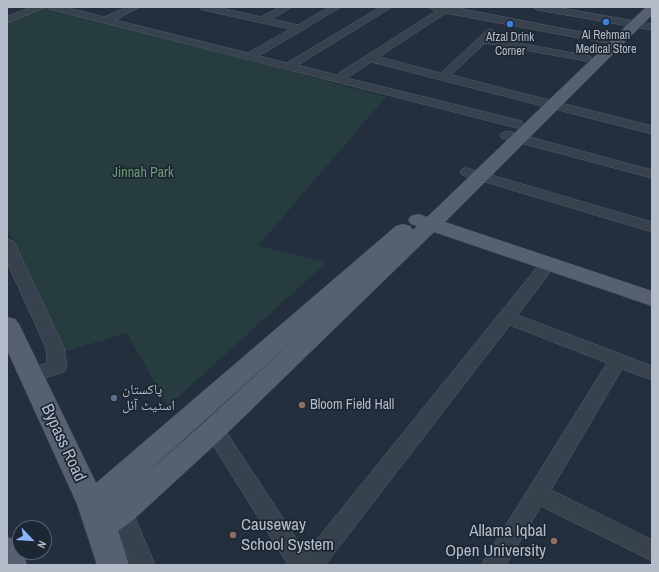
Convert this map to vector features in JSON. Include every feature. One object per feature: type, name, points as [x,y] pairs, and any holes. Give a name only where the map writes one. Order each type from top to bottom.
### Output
[{"type":"main road","points":[[548,103],[586,58],[606,40],[642,17]]},
{"type":"main road","points":[[105,514],[209,434],[423,221],[474,174],[514,133],[642,17]]},
{"type":"main road","points":[[423,221],[652,299]]},
{"type":"main road","points":[[111,486],[423,221]]},
{"type":"main road","name":"Bypass Road","points":[[7,324],[105,514],[112,565]]},
{"type":"main road","points":[[7,550],[11,565]]},
{"type":"street","points":[[7,20],[41,7]]},
{"type":"street","points":[[53,7],[337,79],[652,174]]},
{"type":"street","points":[[106,20],[135,7]]},
{"type":"street","points":[[203,7],[223,9],[298,28]]},
{"type":"street","points":[[263,20],[288,7]]},
{"type":"street","points":[[249,57],[336,7]]},
{"type":"street","points":[[288,66],[387,7]]},
{"type":"street","points":[[432,7],[446,8],[503,21],[606,40]]},
{"type":"street","points":[[538,7],[642,17]]},
{"type":"street","points":[[337,79],[446,8]]},
{"type":"street","points":[[604,8],[642,17]]},
{"type":"street","points":[[443,77],[503,21]]},
{"type":"street","points":[[483,40],[586,58]]},
{"type":"street","points":[[370,58],[652,130]]},
{"type":"street","points":[[474,174],[652,227]]},
{"type":"street","points":[[7,244],[55,348],[57,367],[32,375]]},
{"type":"street","points":[[311,565],[548,264]]},
{"type":"street","points":[[507,317],[652,373]]},
{"type":"street","points":[[493,565],[618,360]]},
{"type":"street","points":[[174,432],[209,434],[220,439],[301,565]]},
{"type":"street","points":[[111,486],[105,514],[143,565]]},
{"type":"street","points":[[537,494],[651,547]]},
{"type":"green space","name":"Jinnah Park","points":[[47,7],[386,97],[258,246],[327,262],[168,406],[127,333],[63,352],[7,226],[7,22]]},
{"type":"place","name":"Al Rehman Medical Store","points":[[606,22]]},
{"type":"place","name":"Afzal Drink Corner","points":[[510,24]]},
{"type":"place","name":"پاکستان اسٹیٹ آئل","points":[[114,398]]},
{"type":"place","name":"Bloom Field Hall","points":[[302,405]]},
{"type":"place","name":"Causeway School System","points":[[233,535]]},
{"type":"place","name":"Allama Iqbal Open University","points":[[554,541]]}]
